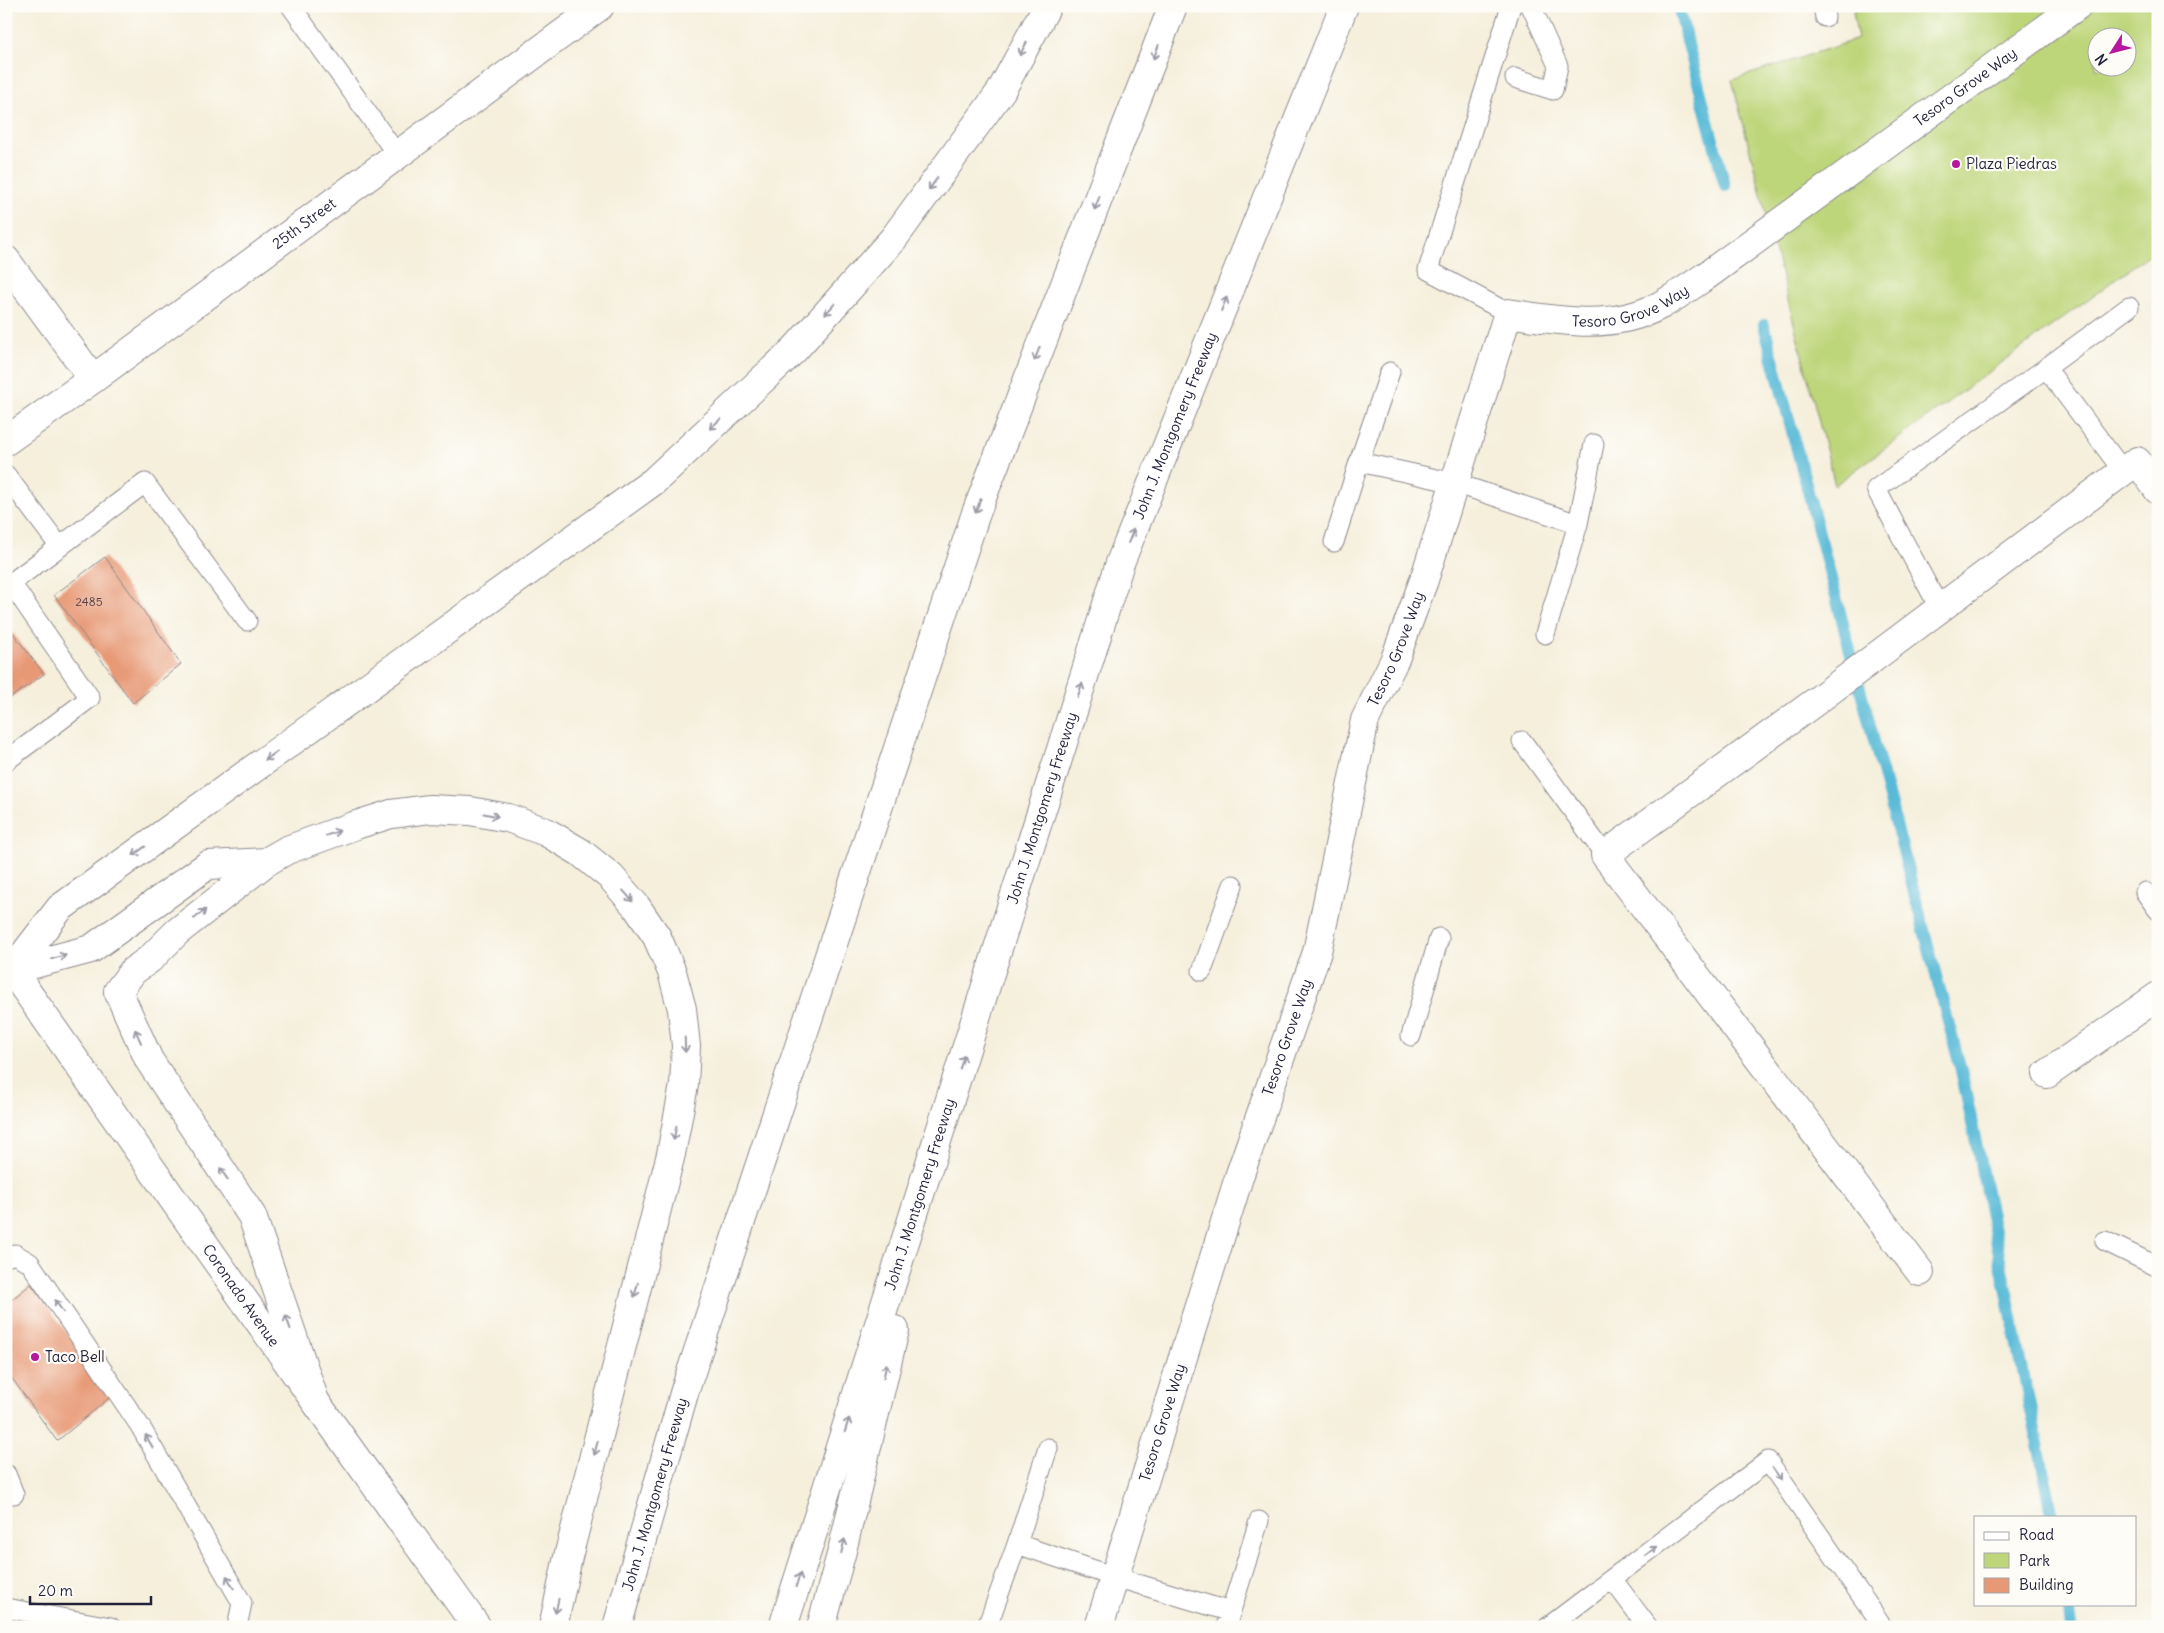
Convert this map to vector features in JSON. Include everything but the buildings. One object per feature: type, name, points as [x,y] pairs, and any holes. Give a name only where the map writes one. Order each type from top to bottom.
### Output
[{"type":"main road","name":"25th Street","points":[[6,440],[93,379],[600,6]]},
{"type":"main road","points":[[8,969],[60,908],[654,481],[794,350],[894,238],[1001,90],[1047,6]]},
{"type":"main road","name":"John J. Montgomery Freeway","points":[[617,1627],[685,1390],[976,513],[1173,6]]},
{"type":"main road","name":"John J. Montgomery Freeway","points":[[783,1627],[1120,563],[1344,6]]},
{"type":"main road","name":"Tesoro Grove Way","points":[[1099,1627],[1240,1174],[1317,952],[1365,720],[1395,659],[1424,580],[1508,313],[1573,322],[1622,319],[1660,305],[1706,276],[2077,6]]},
{"type":"main road","points":[[6,260],[93,379]]},
{"type":"main road","points":[[1920,1272],[1605,855],[1940,609],[2146,475]]},
{"type":"main road","points":[[315,1401],[252,1216],[148,1060],[118,991],[133,971],[150,959],[177,932],[266,862],[287,850],[391,814],[430,809],[470,811],[508,818],[546,832],[572,847],[611,877],[636,906],[657,937],[672,972],[682,1009],[686,1046],[684,1085],[671,1154],[568,1557],[553,1627]]},
{"type":"main road","points":[[8,969],[91,949],[208,865],[266,862]]},
{"type":"main road","name":"Coronado Avenue","points":[[8,969],[470,1618]]},
{"type":"main road","points":[[2048,1074],[2158,996]]},
{"type":"main road","points":[[821,1627],[842,1551],[948,1108]]},
{"type":"lane","points":[[291,6],[398,156]]},
{"type":"lane","points":[[1508,313],[1428,270],[1511,6]]},
{"type":"lane","points":[[1515,78],[1553,90],[1558,66],[1531,6]]},
{"type":"lane","points":[[1940,609],[1876,489],[2129,307]]},
{"type":"lane","points":[[2046,368],[2146,475]]},
{"type":"lane","points":[[1334,542],[1390,372]]},
{"type":"lane","points":[[1545,634],[1578,524],[1594,444]]},
{"type":"lane","points":[[1359,462],[1455,483],[1578,524]]},
{"type":"lane","points":[[6,475],[60,547]]},
{"type":"lane","points":[[6,761],[90,698],[8,585],[145,483],[246,621]]},
{"type":"lane","points":[[1522,741],[1605,855]]},
{"type":"lane","points":[[1202,971],[1233,885]]},
{"type":"lane","points":[[2145,892],[2158,910]]},
{"type":"lane","points":[[1411,1036],[1439,938]]},
{"type":"lane","points":[[2105,1241],[2158,1267]]},
{"type":"lane","points":[[6,1257],[16,1254],[30,1263],[140,1426],[242,1603],[237,1627]]},
{"type":"lane","points":[[987,1627],[1017,1544],[1048,1448]]},
{"type":"lane","points":[[1548,1627],[1768,1461],[1883,1627]]},
{"type":"lane","points":[[6,1474],[10,1494]]},
{"type":"lane","points":[[1017,1544],[1228,1619],[1259,1521]]},
{"type":"lane","points":[[1612,1580],[1648,1627]]},
{"type":"lane","points":[[6,1608],[111,1627]]},
{"type":"green space","name":"Plaza Piedras","points":[[1863,6],[2158,6],[2158,248],[1835,485],[1732,80],[1858,39],[1853,12]]},
{"type":"waterway","points":[[1678,6],[1725,186]]},
{"type":"waterway","points":[[1764,325],[1961,1070],[2053,1516]]},
{"type":"waterway","points":[[2068,1606],[2071,1627]]},
{"type":"place","name":"Plaza Piedras","points":[[1956,164]]},
{"type":"place","name":"Taco Bell","points":[[35,1357]]}]
